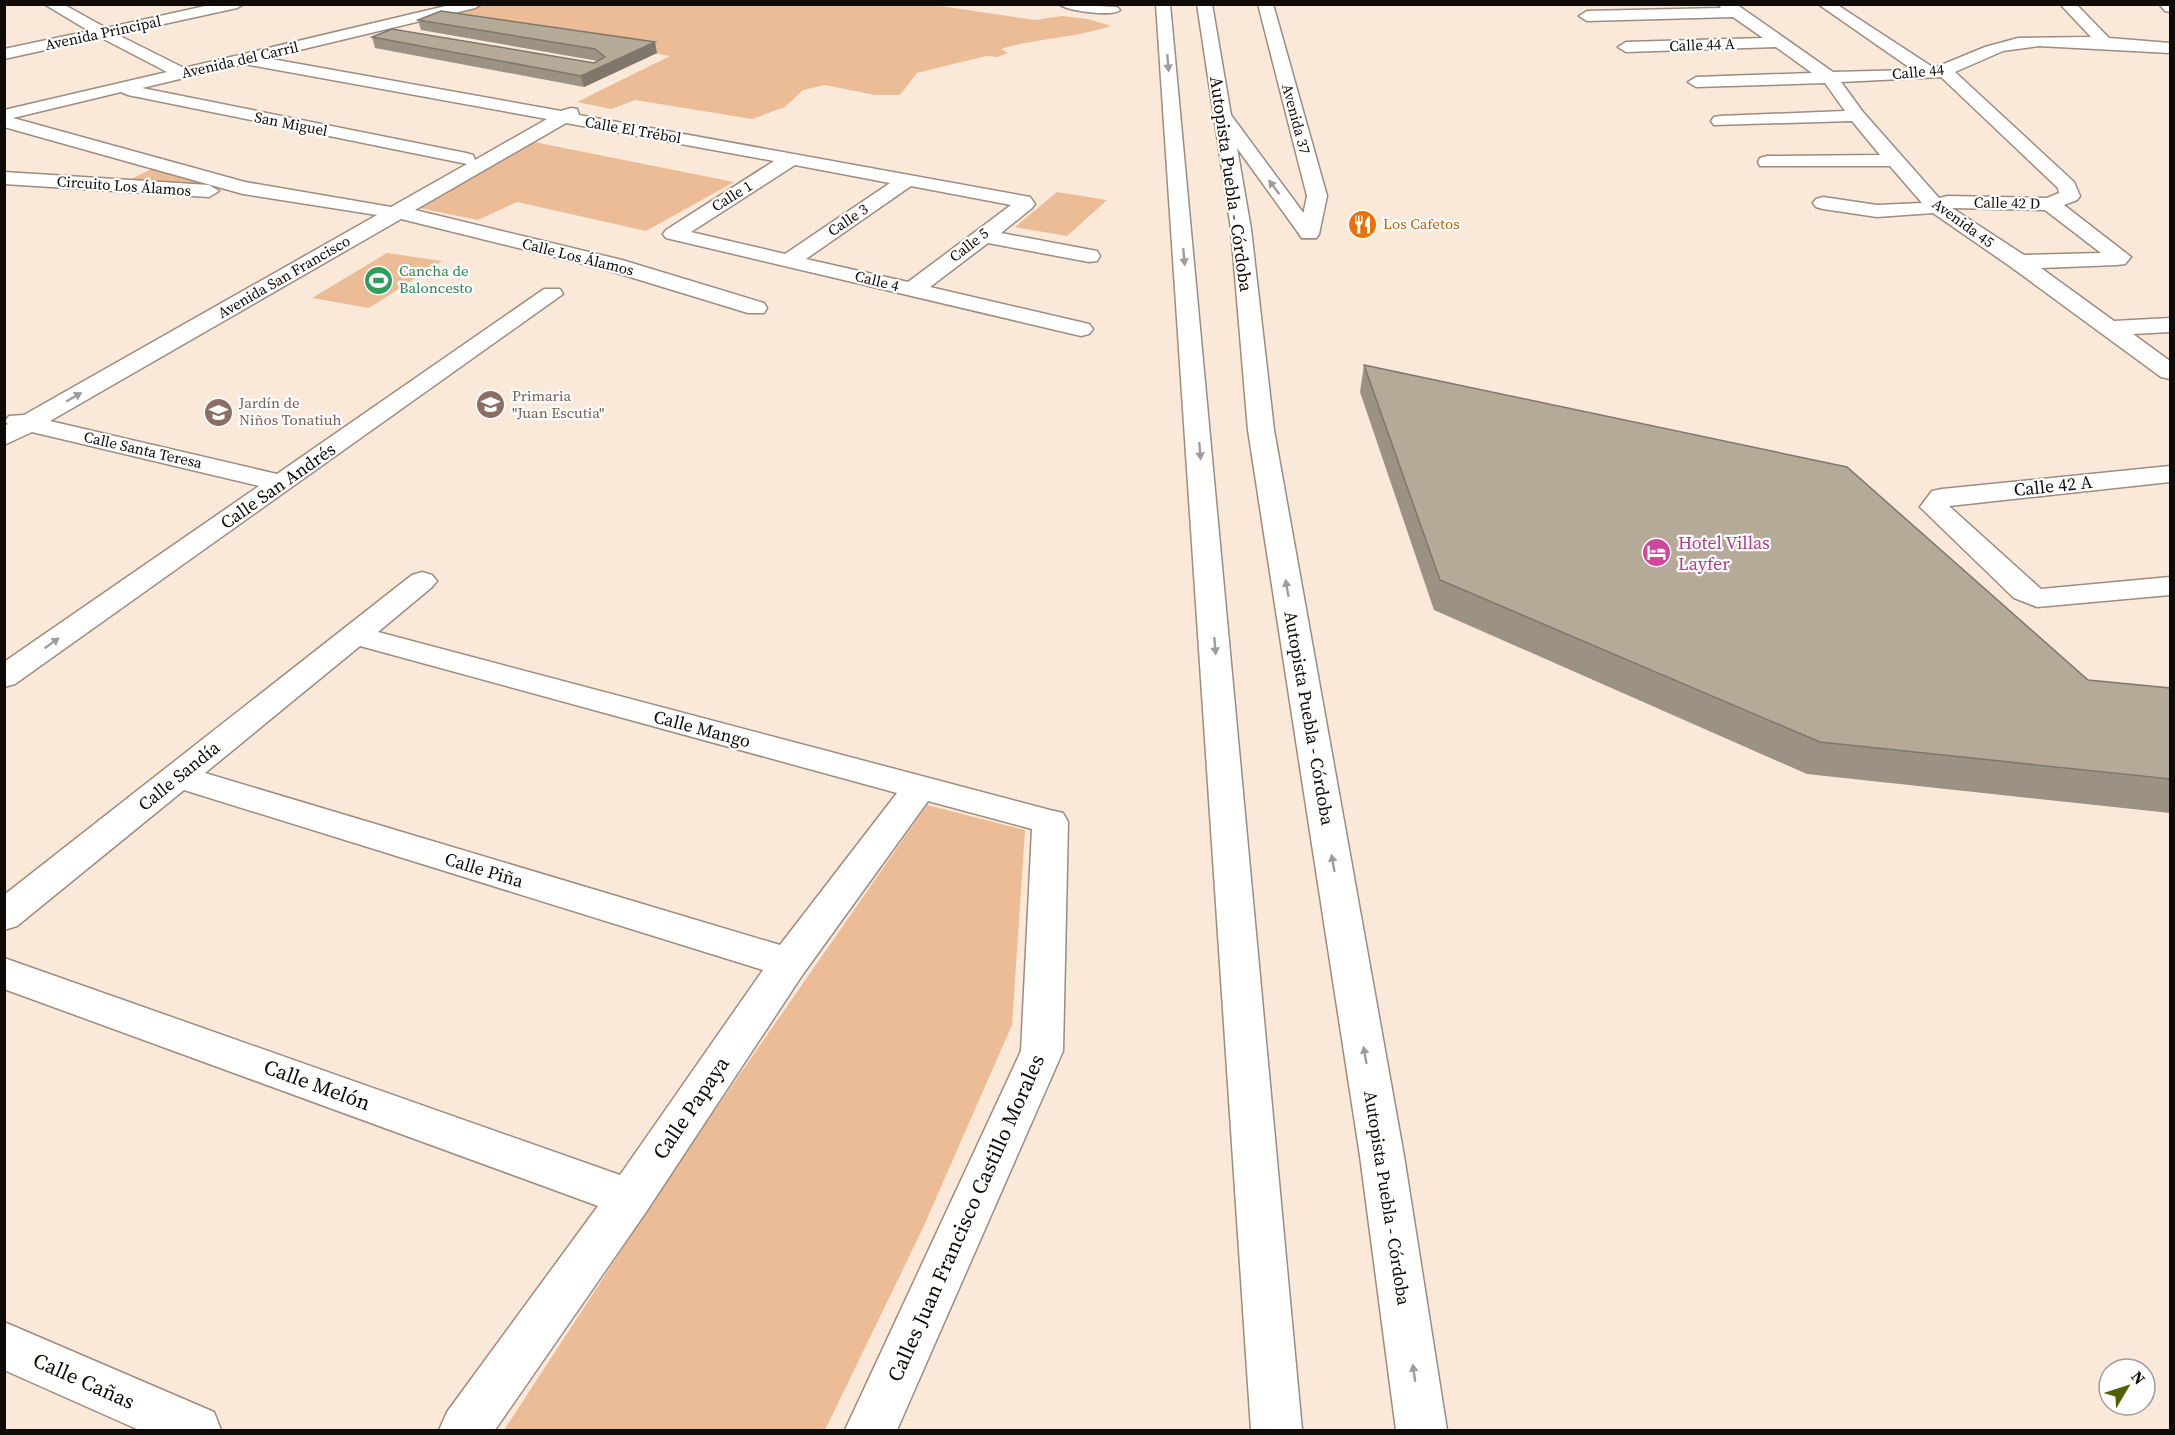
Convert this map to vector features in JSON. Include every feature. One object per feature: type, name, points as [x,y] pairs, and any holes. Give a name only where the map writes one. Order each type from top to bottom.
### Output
[{"type":"main road","points":[[51,4],[182,73]]},
{"type":"main road","name":"Avenida Principal","points":[[4,54],[237,4]]},
{"type":"main road","name":"Avenida del Carril","points":[[4,114],[372,29],[449,7],[475,4]]},
{"type":"main road","points":[[1066,4],[1112,10]]},
{"type":"main road","points":[[1163,4],[1277,1431]]},
{"type":"main road","name":"Autopista Puebla - Córdoba","points":[[1204,4],[1241,229],[1260,430],[1382,1156],[1422,1431]]},
{"type":"main road","name":"Avenida 37","points":[[1220,112],[1309,234],[1317,196],[1265,4]]},
{"type":"main road","points":[[1825,4],[1938,73],[2067,186],[2070,196],[2050,204]]},
{"type":"main road","points":[[2067,4],[2107,45]]},
{"type":"main road","points":[[2166,4],[2170,8]]},
{"type":"main road","points":[[1587,16],[1729,8]]},
{"type":"main road","name":"Avenida 45","points":[[1729,8],[1829,77],[1893,160],[1935,206],[2019,262],[2170,372]]},
{"type":"main road","points":[[372,29],[417,36]]},
{"type":"main road","name":"Calle 44 A","points":[[1626,47],[1779,42]]},
{"type":"main road","name":"Calle 44","points":[[1696,82],[1938,73],[1998,47],[2053,42],[2170,48]]},
{"type":"main road","name":"Calle El Trébol","points":[[244,59],[559,111],[791,159],[1023,201]]},
{"type":"main road","name":"San Miguel","points":[[117,88],[466,159]]},
{"type":"main road","points":[[559,111],[587,106]]},
{"type":"main road","name":"Avenida San Francisco","points":[[431,186],[466,159],[559,111]]},
{"type":"main road","name":"Avenida San Francisco","points":[[4,437],[12,419],[391,211],[559,111]]},
{"type":"main road","points":[[1720,121],[1857,116]]},
{"type":"main road","name":"Circuito Los Álamos","points":[[4,121],[243,188],[391,211]]},
{"type":"main road","points":[[4,138],[31,128]]},
{"type":"main road","name":"Calle 1","points":[[673,234],[791,159]]},
{"type":"main road","points":[[1767,162],[1893,160]]},
{"type":"main road","name":"Circuito Los Álamos","points":[[4,178],[220,192],[243,188]]},
{"type":"main road","name":"Calle 3","points":[[790,260],[907,180]]},
{"type":"main road","name":"Calle 5","points":[[912,290],[981,234],[1024,204],[1023,201]]},
{"type":"main road","name":"Calle 42 D","points":[[1823,203],[1876,211],[1926,209],[1948,202],[2050,204]]},
{"type":"main road","points":[[2019,262],[2117,260],[2120,257],[2050,204]]},
{"type":"main road","name":"Calle Los Álamos","points":[[391,211],[614,265],[756,308]]},
{"type":"main road","name":"Calle 4","points":[[673,234],[1081,329]]},
{"type":"main road","points":[[981,234],[1089,256]]},
{"type":"main road","name":"Calle San Andrés","points":[[4,677],[552,294]]},
{"type":"main road","points":[[2107,328],[2170,325]]},
{"type":"main road","name":"Calle Santa Teresa","points":[[12,419],[282,483]]},
{"type":"main road","name":"Calle 42 A","points":[[2170,474],[1942,496],[1934,507],[2025,592],[2037,598],[2170,586]]},
{"type":"main road","name":"Calle Sandía","points":[[4,915],[422,581]]},
{"type":"main road","name":"Calle Mango","points":[[353,635],[1050,822]]},
{"type":"main road","name":"Calle Piña","points":[[179,777],[789,963]]},
{"type":"main road","name":"Calle Papaya","points":[[465,1431],[630,1198],[789,963],[920,787]]},
{"type":"main road","name":"Calles Juan Francisco Castillo Morales","points":[[871,1431],[1042,1050],[1050,822]]},
{"type":"main road","name":"Calle Melón","points":[[4,973],[630,1198]]},
{"type":"main road","name":"Calle Cañas","points":[[4,1345],[196,1431]]},
{"type":"shaded area","points":[[488,4],[927,4],[1035,20],[1062,16],[1088,19],[1111,26],[1015,45],[1001,49],[1008,53],[997,57],[986,56],[917,73],[900,95],[875,95],[825,85],[803,90],[785,107],[752,119],[635,100],[611,109],[577,102],[670,56],[442,15]]},
{"type":"shaded area","points":[[529,141],[734,182],[646,231],[517,202],[478,220],[419,208]]},
{"type":"shaded area","points":[[154,168],[218,186],[131,179]]},
{"type":"shaded area","points":[[1057,192],[1107,200],[1067,236],[1015,227]]},
{"type":"shaded area","name":"Cancha de Baloncesto","points":[[387,253],[442,261],[369,308],[312,298]]},
{"type":"shaded area","points":[[927,805],[1025,830],[1012,1025],[922,1230],[825,1430],[504,1430],[683,1156]]},
{"type":"building","points":[[441,11],[655,42],[581,76],[372,37],[392,29],[594,63],[605,57],[595,49],[418,20]]},
{"type":"building","name":"Hotel Villas Layfer","points":[[1364,365],[1847,467],[2088,680],[2170,688],[2170,779],[1820,742],[1440,580]]},
{"type":"place","name":"Los Cafetos","points":[[1362,224]]},
{"type":"place","name":"Cancha de Baloncesto","points":[[378,280]]},
{"type":"place","name":"Primaria \"Juan Escutia\"","points":[[491,405]]},
{"type":"place","name":"Jardín de Niños Tonatiuh","points":[[218,412]]},
{"type":"place","name":"Hotel Villas Layfer","points":[[1657,553]]}]
